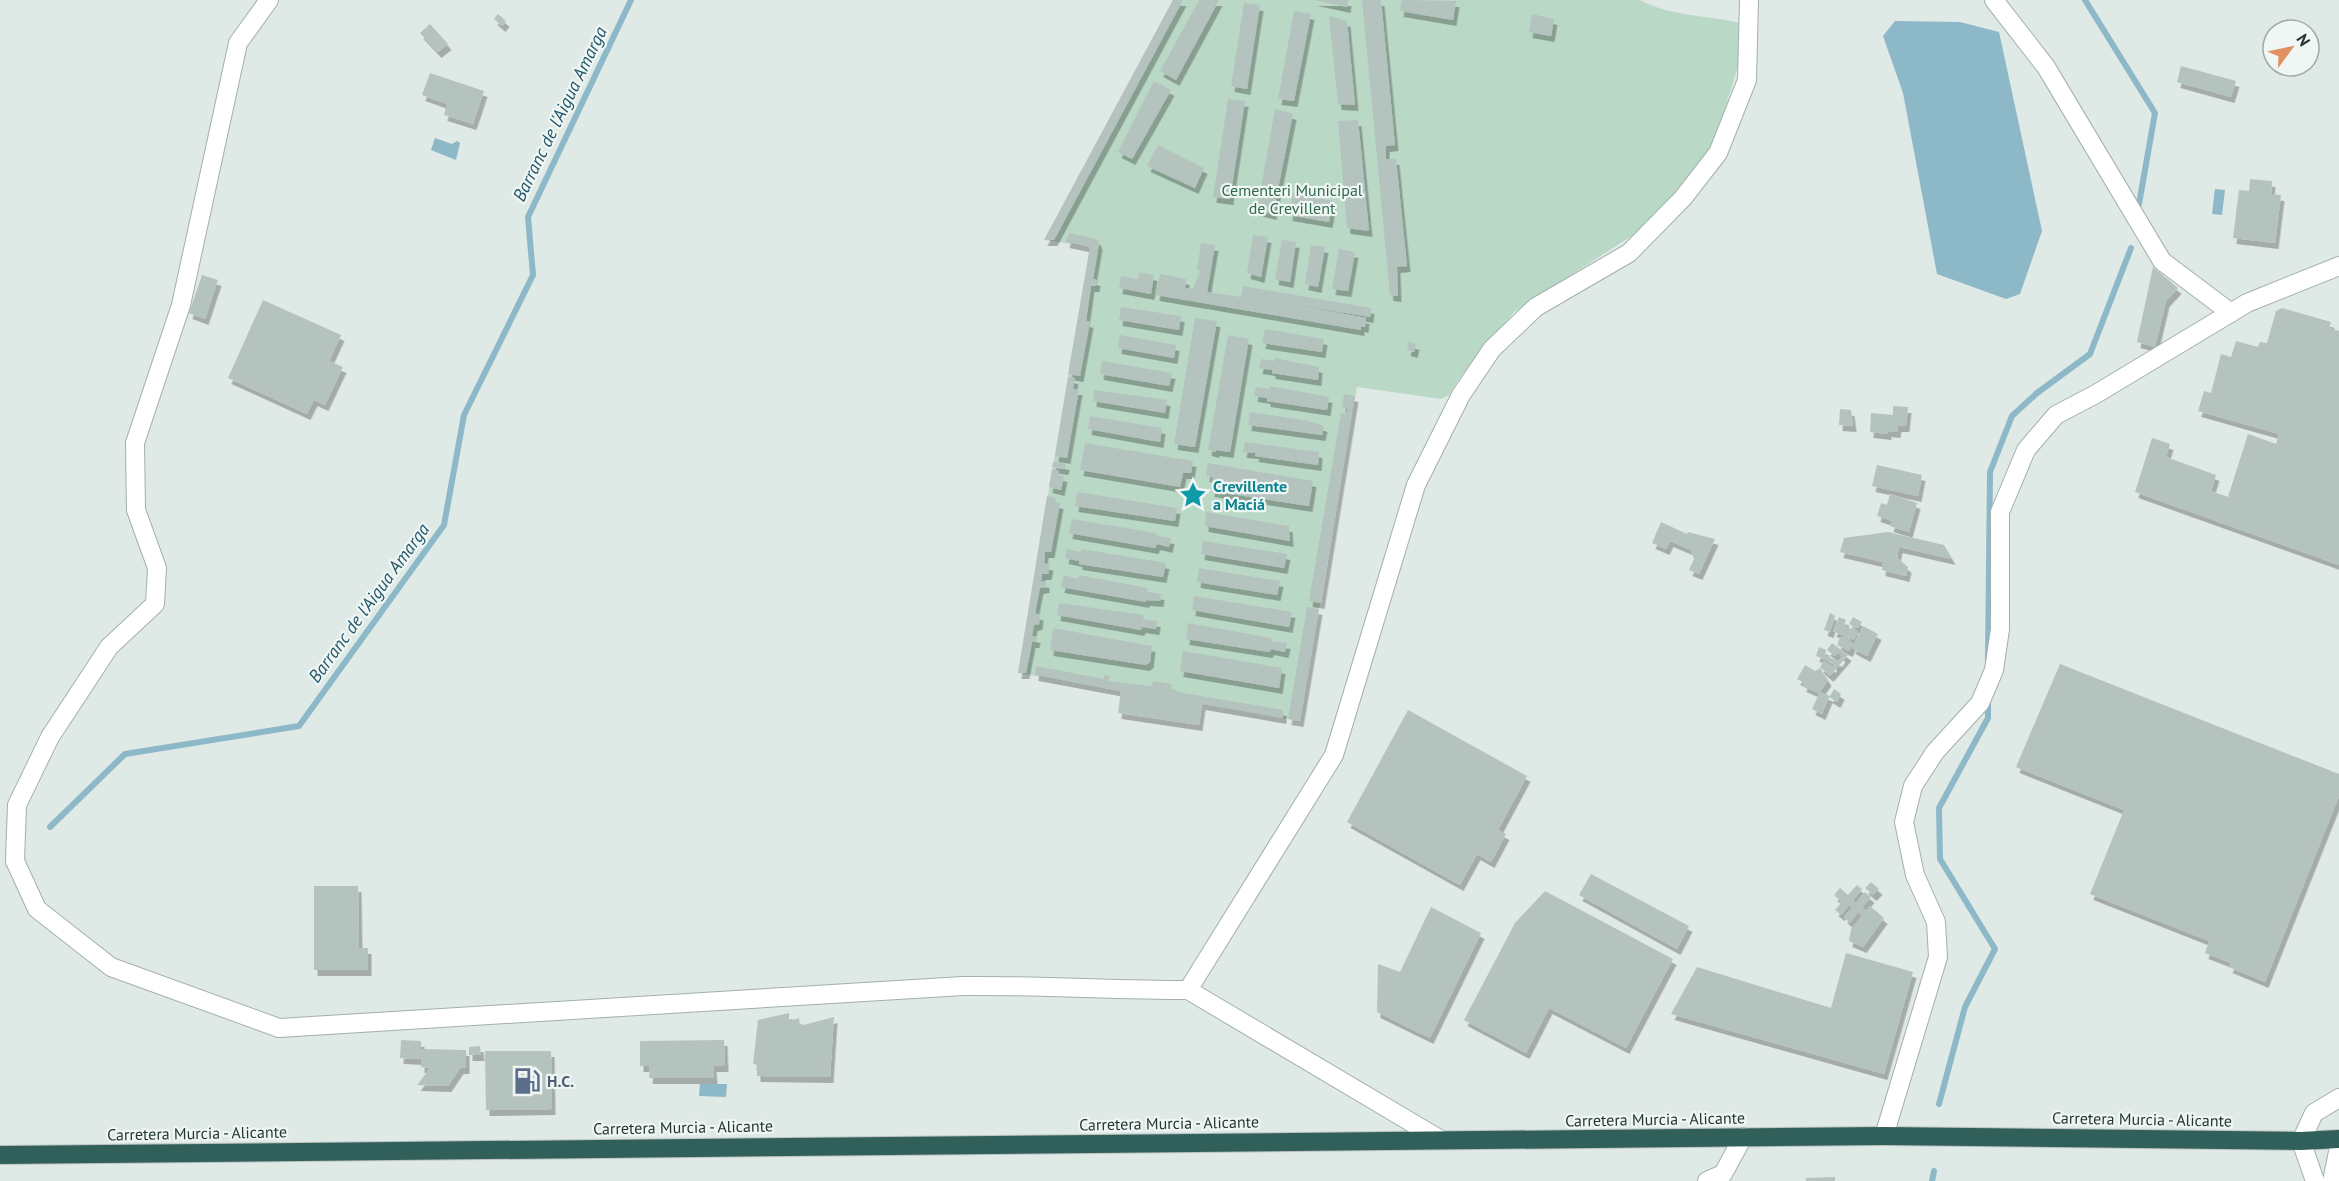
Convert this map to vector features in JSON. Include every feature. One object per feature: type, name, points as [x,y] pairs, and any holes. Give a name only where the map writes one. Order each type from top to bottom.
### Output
[{"type":"highway","name":"Carretera Murcia - Alicante","points":[[0,1155],[1884,1136],[2301,1141],[2339,1139]]},
{"type":"street","points":[[269,0],[238,43],[181,305],[135,443],[136,510],[157,568],[155,604],[109,647],[50,737],[17,805],[15,861],[37,909],[111,967],[279,1028],[963,986],[1050,985],[1112,990],[1188,990],[1441,1140]]},
{"type":"street","points":[[1188,990],[1334,755],[1416,485],[1461,394],[1492,349],[1536,307],[1629,253],[1683,198],[1718,153],[1747,80],[1749,0]]},
{"type":"street","points":[[1994,0],[2046,67],[2162,261],[2231,313]]},
{"type":"street","points":[[1884,1136],[1938,957],[1936,922],[1915,875],[1904,822],[1914,786],[1935,752],[1980,703],[1994,670],[2000,629],[2000,512],[2026,450],[2056,415],[2097,394],[2247,303],[2339,266]]},
{"type":"street","points":[[2315,1181],[2301,1141],[2314,1113],[2339,1098]]},
{"type":"street","points":[[1707,1181],[1723,1174],[1743,1137]]},
{"type":"street","points":[[2332,1181],[2339,1147]]},
{"type":"green space","name":"Cementeri Municipal de Crevillent","points":[[1173,0],[1640,0],[1665,10],[1742,24],[1742,53],[1715,141],[1681,189],[1633,235],[1514,312],[1459,379],[1449,395],[1441,399],[1357,387],[1300,721],[1018,673],[1090,247],[1044,240]]},
{"type":"water","points":[[1895,21],[1960,22],[1999,32],[2042,231],[2020,294],[2006,299],[1937,274],[1903,93],[1883,36]]},
{"type":"water","points":[[435,138],[452,144],[457,141],[460,143],[456,160],[431,150]]},
{"type":"water","points":[[2215,189],[2225,190],[2222,215],[2212,214]]},
{"type":"water","points":[[700,1084],[727,1084],[726,1097],[699,1096]]},
{"type":"building","points":[[1173,0],[1183,0],[1054,240],[1044,240]]},
{"type":"building","points":[[1199,0],[1219,0],[1176,80],[1160,71]]},
{"type":"building","points":[[1314,0],[1348,0],[1347,7]]},
{"type":"building","points":[[1362,0],[1381,0],[1395,145],[1386,146],[1386,159],[1396,159],[1407,266],[1397,267],[1398,296],[1390,295]]},
{"type":"building","points":[[1402,0],[1456,1],[1453,20],[1400,11]]},
{"type":"building","points":[[1244,3],[1260,5],[1247,89],[1231,86]]},
{"type":"building","points":[[1294,11],[1311,14],[1294,101],[1278,99]]},
{"type":"building","points":[[498,14],[506,21],[502,26],[494,19]]},
{"type":"building","points":[[1532,14],[1554,19],[1551,36],[1529,32]]},
{"type":"building","points":[[1329,16],[1347,21],[1355,105],[1338,104]]},
{"type":"building","points":[[430,24],[448,44],[438,52],[420,33]]},
{"type":"building","points":[[2181,66],[2236,81],[2231,97],[2177,82]]},
{"type":"building","points":[[430,73],[484,91],[473,124],[444,115],[447,104],[422,95]]},
{"type":"building","points":[[1154,81],[1171,90],[1132,159],[1118,152]]},
{"type":"building","points":[[1228,99],[1245,101],[1230,199],[1213,197]]},
{"type":"building","points":[[1275,109],[1293,114],[1273,214],[1257,210]]},
{"type":"building","points":[[1358,120],[1369,231],[1347,228],[1338,121]]},
{"type":"building","points":[[1158,145],[1204,168],[1195,188],[1147,166]]},
{"type":"building","points":[[2250,179],[2272,181],[2271,194],[2281,195],[2275,243],[2233,238],[2239,190],[2249,191]]},
{"type":"building","points":[[1293,193],[1333,201],[1329,222],[1289,215]]},
{"type":"building","points":[[1069,233],[1097,239],[1099,244],[1093,279],[1097,280],[1096,286],[1091,286],[1086,321],[1090,322],[1080,376],[1068,374],[1090,247],[1066,242]]},
{"type":"building","points":[[1253,235],[1268,237],[1261,277],[1247,273]]},
{"type":"building","points":[[1282,240],[1296,242],[1290,282],[1275,279]]},
{"type":"building","points":[[1201,243],[1215,245],[1207,292],[1241,297],[1243,286],[1371,308],[1370,317],[1285,303],[1366,318],[1365,327],[1361,326],[1361,330],[1156,295],[1160,274],[1186,279],[1185,288],[1193,289],[1200,271],[1197,270]]},
{"type":"building","points":[[1311,245],[1325,247],[1318,287],[1305,284]]},
{"type":"building","points":[[1339,249],[1355,252],[1348,291],[1332,289]]},
{"type":"building","points":[[2153,267],[2178,288],[2166,301],[2155,347],[2137,342]]},
{"type":"building","points":[[1139,272],[1154,275],[1151,294],[1119,288],[1121,276],[1138,279]]},
{"type":"building","points":[[202,275],[218,280],[205,319],[189,313]]},
{"type":"building","points":[[263,300],[341,335],[329,361],[343,367],[325,405],[314,400],[307,414],[228,378]]},
{"type":"building","points":[[1121,307],[1181,316],[1179,330],[1119,320]]},
{"type":"building","points":[[2282,308],[2331,322],[2329,328],[2339,331],[2339,565],[2135,492],[2152,438],[2170,444],[2166,457],[2216,475],[2211,491],[2228,497],[2248,434],[2276,444],[2279,434],[2198,411],[2204,391],[2211,393],[2221,354],[2231,357],[2236,341],[2258,347],[2260,342],[2267,343],[2276,311]]},
{"type":"building","points":[[1195,318],[1217,321],[1195,447],[1174,444]]},
{"type":"building","points":[[1265,329],[1324,339],[1322,352],[1262,343]]},
{"type":"building","points":[[1120,335],[1176,345],[1174,358],[1118,348]]},
{"type":"building","points":[[1228,335],[1249,339],[1230,452],[1216,450],[1216,452],[1208,450]]},
{"type":"building","points":[[1409,342],[1416,344],[1414,352],[1407,350]]},
{"type":"building","points":[[1275,358],[1319,367],[1318,380],[1272,373],[1272,370],[1259,368],[1261,359],[1274,361]]},
{"type":"building","points":[[1102,361],[1172,373],[1169,386],[1100,374]]},
{"type":"building","points":[[1068,377],[1075,378],[1073,389],[1079,389],[1067,458],[1055,456]]},
{"type":"building","points":[[1270,386],[1329,397],[1327,410],[1267,401],[1267,398],[1254,396],[1256,387],[1270,389]]},
{"type":"building","points":[[1094,390],[1167,400],[1165,413],[1093,401]]},
{"type":"building","points":[[1344,394],[1355,396],[1321,603],[1309,601],[1341,413],[1346,414],[1348,408],[1342,407]]},
{"type":"building","points":[[1893,406],[1908,407],[1906,426],[1898,426],[1897,432],[1888,431],[1888,434],[1870,432],[1871,413],[1893,415]]},
{"type":"building","points":[[1840,409],[1851,410],[1853,426],[1839,425]]},
{"type":"building","points":[[1250,412],[1309,421],[1324,426],[1322,435],[1248,425]]},
{"type":"building","points":[[1090,416],[1162,428],[1160,442],[1088,429]]},
{"type":"building","points":[[1245,442],[1319,452],[1318,465],[1255,456],[1256,453],[1243,452]]},
{"type":"building","points":[[1085,443],[1193,461],[1191,473],[1183,473],[1180,487],[1080,470]]},
{"type":"building","points":[[1053,462],[1066,464],[1065,469],[1052,467]]},
{"type":"building","points":[[1208,463],[1313,481],[1309,506],[1211,491],[1213,477],[1206,476]]},
{"type":"building","points":[[1877,465],[1922,475],[1918,496],[1872,486]]},
{"type":"building","points":[[1052,469],[1064,476],[1061,490],[1049,487]]},
{"type":"building","points":[[1077,492],[1177,508],[1175,521],[1075,506]]},
{"type":"building","points":[[1890,494],[1917,503],[1909,532],[1890,526],[1892,521],[1877,516],[1881,503],[1887,505]]},
{"type":"building","points":[[1047,496],[1056,498],[1055,502],[1060,503],[1051,552],[1045,552],[1044,563],[1050,565],[1048,574],[1042,574],[1041,581],[1046,582],[1046,587],[1040,588],[1035,613],[1040,615],[1039,624],[1034,625],[1032,636],[1037,637],[1036,642],[1032,642],[1026,673],[1018,673]]},
{"type":"building","points":[[1206,512],[1289,526],[1290,541],[1205,526]]},
{"type":"building","points":[[1072,519],[1156,533],[1157,536],[1171,538],[1169,547],[1157,544],[1155,548],[1069,533]]},
{"type":"building","points":[[1661,522],[1687,534],[1688,532],[1715,539],[1699,574],[1689,570],[1694,559],[1691,550],[1670,541],[1666,549],[1652,543]]},
{"type":"building","points":[[1888,532],[1944,545],[1952,559],[1899,547],[1897,558],[1908,567],[1906,576],[1882,570],[1883,562],[1840,552],[1844,538]]},
{"type":"building","points":[[1203,541],[1287,554],[1284,568],[1201,554]]},
{"type":"building","points":[[1067,549],[1081,552],[1081,549],[1166,563],[1163,577],[1079,564],[1079,561],[1065,558]]},
{"type":"building","points":[[1199,568],[1280,581],[1277,595],[1197,582]]},
{"type":"building","points":[[1064,575],[1078,579],[1079,575],[1148,588],[1147,592],[1161,594],[1160,601],[1146,600],[1146,602],[1061,587]]},
{"type":"building","points":[[1194,596],[1292,612],[1289,627],[1192,610]]},
{"type":"building","points":[[1059,603],[1144,615],[1143,619],[1157,621],[1156,629],[1142,627],[1141,630],[1057,615]]},
{"type":"building","points":[[1307,607],[1319,609],[1300,721],[1288,719]]},
{"type":"building","points":[[1830,613],[1835,616],[1830,632],[1824,630]]},
{"type":"building","points":[[1839,617],[1846,620],[1844,625],[1851,629],[1853,626],[1849,624],[1853,617],[1862,622],[1858,628],[1854,629],[1858,632],[1854,640],[1851,638],[1849,641],[1853,643],[1849,651],[1837,645],[1840,637],[1846,637],[1833,631]]},
{"type":"building","points":[[1188,623],[1271,638],[1272,641],[1287,643],[1285,652],[1271,649],[1269,652],[1186,639]]},
{"type":"building","points":[[1863,626],[1878,634],[1867,656],[1852,648]]},
{"type":"building","points":[[1053,628],[1152,646],[1150,662],[1146,665],[1050,650]]},
{"type":"building","points":[[1832,643],[1848,655],[1830,676],[1820,667],[1824,661],[1833,667],[1833,663],[1816,656],[1819,647],[1826,650],[1825,656],[1839,661],[1842,656],[1838,653],[1835,656],[1827,650]]},
{"type":"building","points":[[1183,651],[1282,668],[1279,688],[1180,671]]},
{"type":"building","points":[[2060,664],[2339,774],[2339,796],[2265,982],[2229,967],[2231,963],[2205,953],[2209,941],[2090,894],[2124,810],[2016,767]]},
{"type":"building","points":[[1805,665],[1815,671],[1820,668],[1828,680],[1819,693],[1803,686],[1804,683],[1797,679]]},
{"type":"building","points":[[1036,666],[1104,679],[1104,675],[1110,676],[1109,681],[1152,686],[1153,681],[1172,684],[1171,689],[1178,692],[1283,710],[1283,718],[1202,704],[1199,725],[1118,713],[1121,691],[1035,675]]},
{"type":"building","points":[[1834,689],[1841,694],[1837,702],[1829,697],[1822,714],[1812,709],[1820,692],[1830,696]]},
{"type":"building","points":[[1408,710],[1527,776],[1498,830],[1506,834],[1491,862],[1477,854],[1460,885],[1347,822]]},
{"type":"building","points":[[1591,874],[1689,926],[1677,949],[1579,895]]},
{"type":"building","points":[[1871,882],[1879,889],[1873,895],[1865,888]]},
{"type":"building","points":[[1857,885],[1862,889],[1853,900],[1856,903],[1865,892],[1871,897],[1862,907],[1866,911],[1870,906],[1884,918],[1863,947],[1849,941],[1851,929],[1862,916],[1858,912],[1850,923],[1844,917],[1852,908],[1849,905],[1841,915],[1835,910],[1842,902],[1834,895],[1840,888],[1848,895]]},
{"type":"building","points":[[314,886],[358,886],[359,948],[368,948],[368,970],[314,970]]},
{"type":"building","points":[[1545,891],[1673,959],[1626,1048],[1549,1008],[1526,1053],[1464,1020],[1515,923]]},
{"type":"building","points":[[1431,907],[1481,933],[1430,1038],[1377,1012],[1378,964],[1400,972]]},
{"type":"building","points":[[1846,953],[1913,972],[1884,1074],[1671,1014],[1697,967],[1831,1008]]},
{"type":"building","points":[[789,1013],[789,1021],[799,1018],[800,1026],[834,1017],[830,1077],[757,1076],[757,1065],[753,1064],[758,1020]]},
{"type":"building","points":[[401,1040],[421,1041],[421,1049],[466,1050],[466,1068],[460,1068],[448,1086],[417,1085],[430,1068],[421,1067],[421,1059],[400,1058]]},
{"type":"building","points":[[724,1040],[725,1066],[713,1066],[714,1078],[649,1078],[650,1066],[640,1066],[640,1041]]},
{"type":"building","points":[[480,1046],[481,1055],[469,1055],[469,1047]]},
{"type":"building","points":[[485,1051],[551,1051],[552,1109],[486,1110]]},
{"type":"building","points":[[1835,1177],[1835,1181],[1806,1181],[1806,1178]]},
{"type":"waterway","name":"Barranc de l'Aigua Amarga","points":[[50,827],[125,754],[299,726],[444,525],[464,415],[533,275],[528,217],[631,0]]},
{"type":"waterway","points":[[2085,0],[2155,113],[2139,204]]},
{"type":"waterway","points":[[1988,660],[1990,472],[2012,416],[2037,393],[2090,354],[2131,248]]},
{"type":"waterway","points":[[1939,1104],[1965,1007],[1995,949],[1940,859],[1939,808],[1988,718],[1988,700]]},
{"type":"waterway","points":[[1932,1181],[1934,1171]]},
{"type":"place","name":"Crevillente a Maciá","points":[[1193,495]]},
{"type":"place","name":"H.C.","points":[[527,1081]]}]
